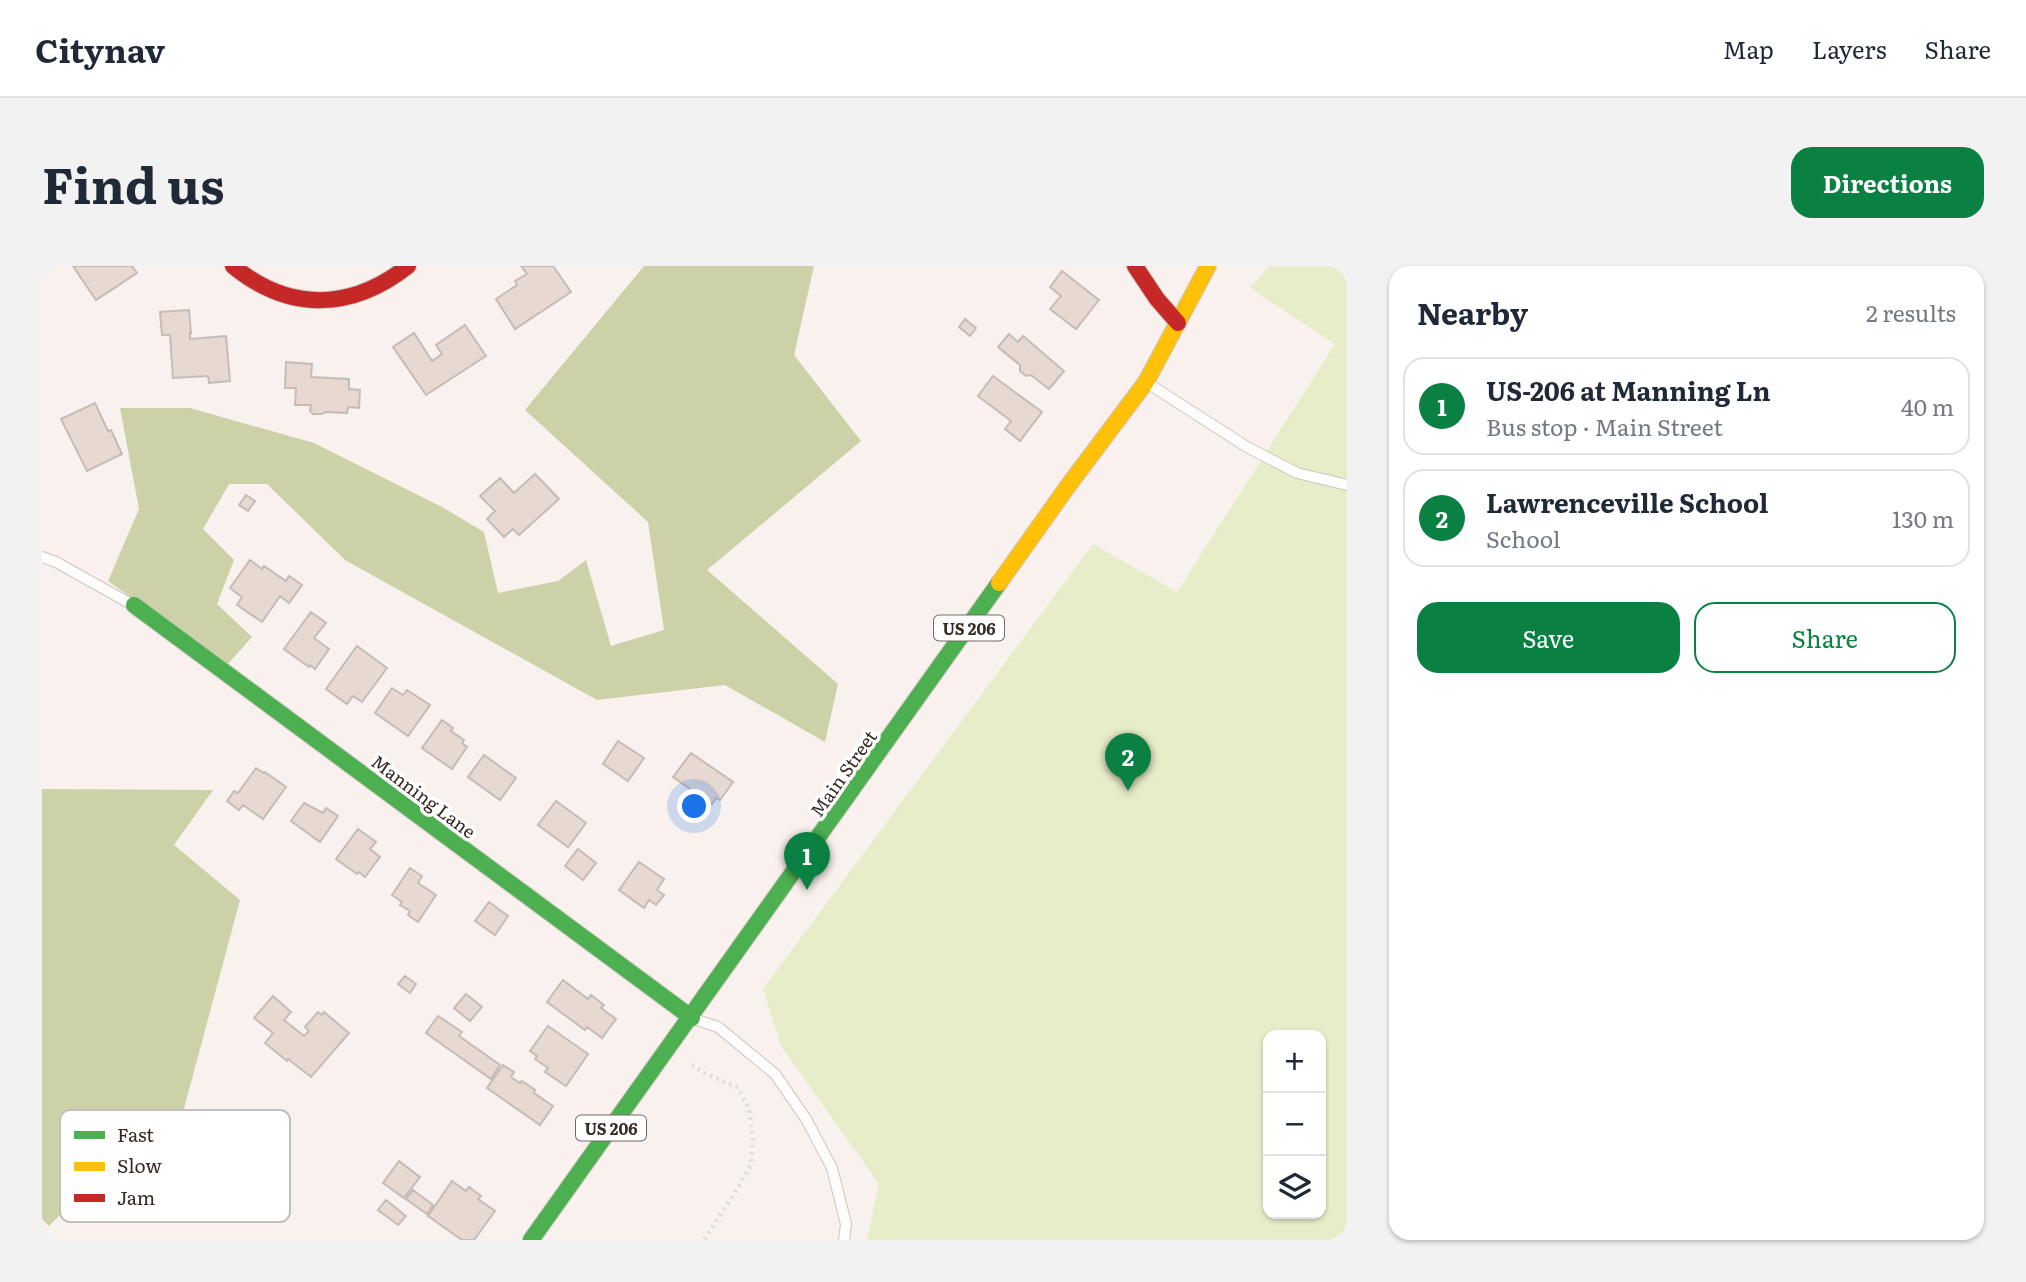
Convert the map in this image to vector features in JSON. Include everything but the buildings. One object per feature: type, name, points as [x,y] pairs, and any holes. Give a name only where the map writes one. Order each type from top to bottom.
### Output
[{"type":"main road","points":[[233,266],[267,290],[293,298],[319,301],[343,299],[370,290],[408,266]]},
{"type":"main road","points":[[1135,266],[1178,324]]},
{"type":"main road","name":"US 206","points":[[1178,324],[1208,266]]},
{"type":"main road","name":"Main Street","points":[[531,1240],[933,680],[1068,486],[1146,382],[1178,324]]},
{"type":"main road","name":"Manning Lane","points":[[134,605],[692,1018]]},
{"type":"lane","points":[[1146,382],[1247,447],[1297,473],[1347,485]]},
{"type":"lane","points":[[42,557],[134,605]]},
{"type":"lane","points":[[692,1018],[718,1027],[775,1074],[798,1107],[832,1168],[846,1224],[844,1240]]},
{"type":"path","points":[[691,1064],[738,1088],[749,1109],[753,1138],[751,1164],[704,1240]]},
{"type":"green space","points":[[644,266],[814,266],[794,355],[861,441],[707,570],[838,684],[825,742],[725,685],[597,700],[345,560],[267,484],[229,484],[203,529],[234,560],[217,604],[252,637],[227,665],[108,581],[139,509],[120,408],[190,408],[314,443],[442,507],[484,532],[498,593],[558,581],[586,560],[611,646],[664,630],[648,522],[525,410]]},
{"type":"green space","points":[[1270,266],[1347,266],[1347,1240],[867,1240],[879,1184],[781,1046],[763,989],[1093,544],[1177,592],[1335,344],[1250,288]]},
{"type":"green space","points":[[42,789],[213,790],[174,845],[240,900],[184,1110],[60,1110],[60,1215],[49,1226],[42,1219]]},
{"type":"traffic: fast","points":[[531,1240],[999,583]]},
{"type":"traffic: fast","points":[[134,605],[692,1018]]},
{"type":"traffic: slow","points":[[999,583],[1146,382],[1208,266]]},
{"type":"traffic: jam","points":[[233,266],[276,292],[320,300],[342,298],[364,291],[386,281],[408,266]]},
{"type":"traffic: jam","points":[[1135,266],[1157,299],[1178,323]]},
{"type":"place","name":"Lawrenceville School","points":[[1128,791]]},
{"type":"place","name":"US-206 at Manning Ln","points":[[807,890]]}]
